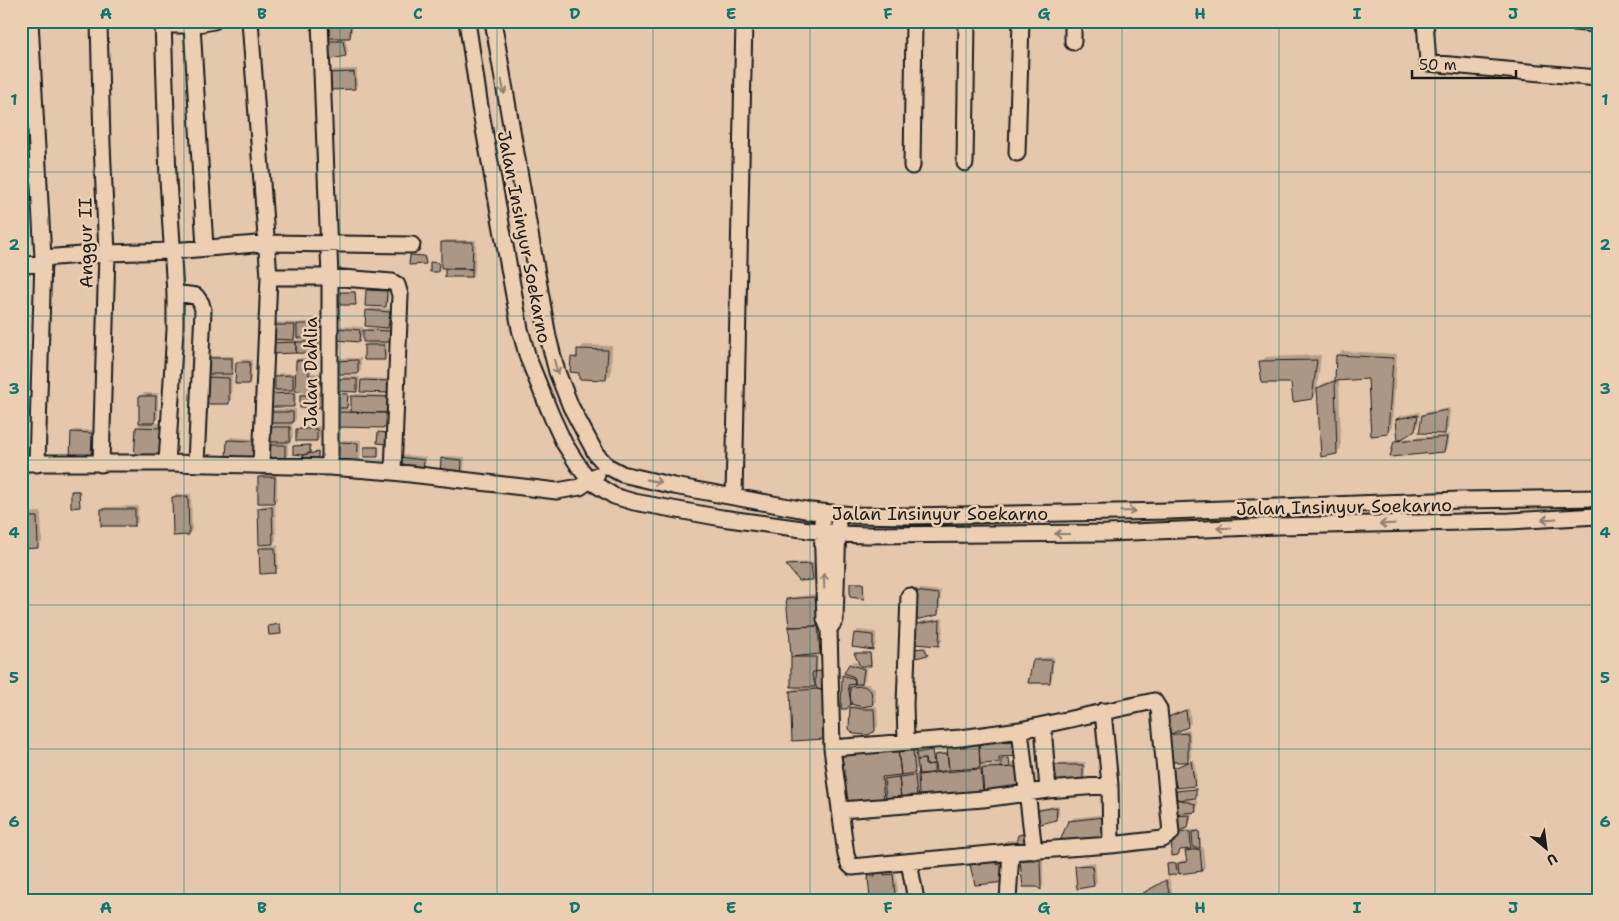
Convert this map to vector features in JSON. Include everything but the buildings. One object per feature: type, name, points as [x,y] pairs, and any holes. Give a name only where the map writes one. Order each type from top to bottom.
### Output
[{"type":"street","points":[[30,21],[27,59],[43,261],[37,464]]},
{"type":"street","name":"Anggur II","points":[[99,21],[107,253],[101,464]]},
{"type":"street","points":[[167,463],[175,330],[175,293],[163,23],[192,25],[214,21]]},
{"type":"street","points":[[250,21],[270,276],[261,464]]},
{"type":"street","name":"Jalan Dahlia","points":[[320,21],[330,277],[330,467]]},
{"type":"street","name":"Jalan Insinyur Soekarno","points":[[468,21],[474,67],[520,329],[528,358],[564,443],[590,481],[614,496],[641,504],[722,518],[838,534],[867,535],[1098,534],[1161,530],[1510,522],[1598,516]]},
{"type":"street","name":"Jalan Insinyur Soekarno","points":[[492,21],[546,323],[557,372],[571,407],[596,454],[607,466],[622,474],[821,512],[908,516],[1162,511],[1460,500],[1598,498]]},
{"type":"street","points":[[734,496],[744,21]]},
{"type":"street","points":[[912,166],[914,21]]},
{"type":"street","points":[[965,163],[967,21]]},
{"type":"street","points":[[1018,153],[1021,21]]},
{"type":"street","points":[[1073,21],[1073,42]]},
{"type":"street","points":[[1425,21],[1428,63],[1598,78]]},
{"type":"street","points":[[1561,21],[1589,23]]},
{"type":"street","points":[[192,25],[205,248]]},
{"type":"street","points":[[474,67],[500,64]]},
{"type":"street","points":[[21,265],[107,253],[172,251],[268,243],[412,245]]},
{"type":"street","points":[[270,276],[330,277],[392,282],[397,285],[399,290],[393,472]]},
{"type":"street","points":[[175,293],[196,296],[203,310],[196,463]]},
{"type":"street","points":[[520,329],[546,323]]},
{"type":"street","points":[[21,463],[196,463],[330,467],[393,472],[557,491],[572,489],[590,481],[607,466]]},
{"type":"street","points":[[1161,530],[1162,511]]},
{"type":"street","points":[[821,512],[824,619],[829,629],[832,748],[846,855],[852,867],[1111,845],[1163,839],[1170,836],[1171,829],[1160,715],[1157,703],[1154,701],[1020,730],[961,738],[832,748]]},
{"type":"street","points":[[829,629],[835,620],[838,514]]},
{"type":"street","points":[[906,741],[905,704],[908,596]]},
{"type":"street","points":[[1103,711],[1110,785],[1111,845]]},
{"type":"street","points":[[1043,726],[1048,790]]},
{"type":"street","points":[[1020,730],[1034,851]]},
{"type":"street","points":[[841,810],[983,799],[1048,790],[1110,785]]},
{"type":"street","points":[[1008,900],[1011,852]]},
{"type":"street","points":[[909,862],[916,900]]}]
